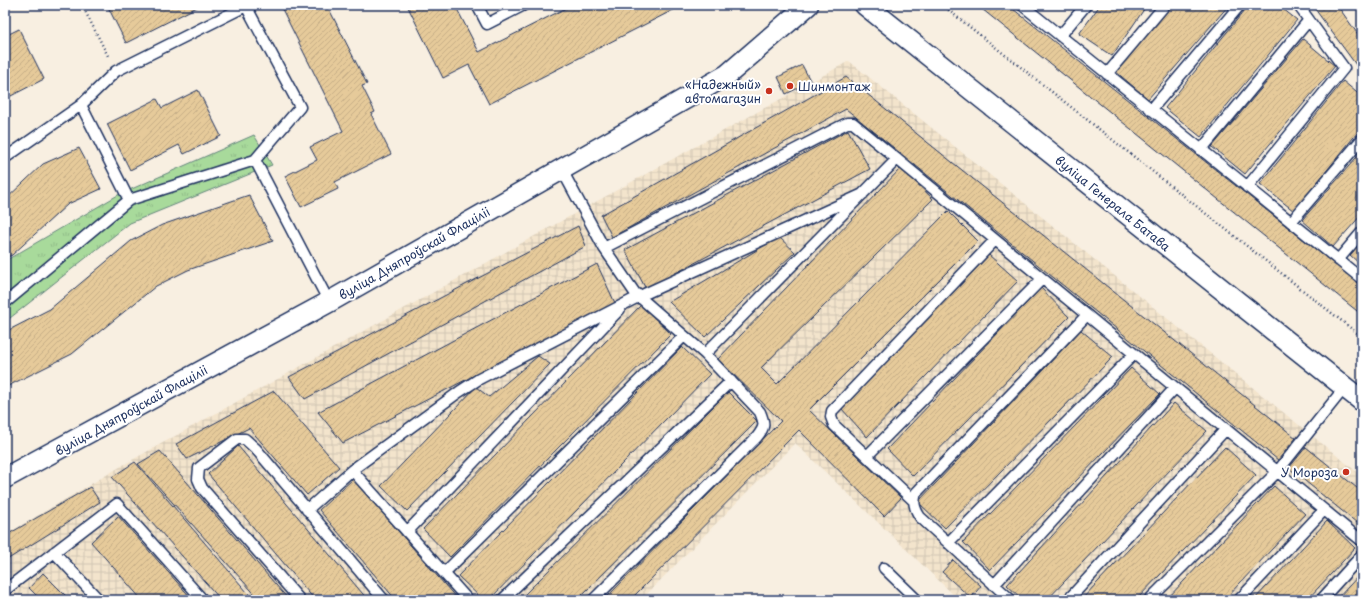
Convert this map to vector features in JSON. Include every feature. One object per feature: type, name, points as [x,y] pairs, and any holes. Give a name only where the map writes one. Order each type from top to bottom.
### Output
[{"type":"street","name":"вуліца Дняпроўскай Флаціліі","points":[[5,478],[329,302],[727,75],[808,5]]},
{"type":"street","name":"вуліца Генерала Батава","points":[[865,5],[1362,401]]},
{"type":"lane","points":[[477,5],[487,24],[524,5]]},
{"type":"lane","points":[[1022,5],[1362,279]]},
{"type":"lane","points":[[1060,36],[1086,5]]},
{"type":"lane","points":[[1107,74],[1165,5]]},
{"type":"lane","points":[[1152,110],[1240,5]]},
{"type":"lane","points":[[1247,187],[1344,68],[1298,5]]},
{"type":"lane","points":[[5,158],[81,105],[116,71],[246,6],[300,106],[255,160],[129,200],[5,303]]},
{"type":"lane","points":[[1201,150],[1309,20]]},
{"type":"lane","points":[[81,105],[129,200]]},
{"type":"lane","points":[[604,248],[847,123],[853,123],[1362,541]]},
{"type":"lane","points":[[1291,222],[1362,139]]},
{"type":"lane","points":[[705,354],[897,159]]},
{"type":"lane","points":[[255,160],[329,302]]},
{"type":"lane","points":[[562,170],[604,248],[626,281],[640,296],[705,354],[760,412],[764,422],[763,430],[593,600]]},
{"type":"lane","points":[[307,510],[352,470],[479,379],[640,296],[863,194]]},
{"type":"lane","points":[[1338,260],[1362,232]]},
{"type":"lane","points":[[995,240],[832,411],[831,417],[834,425],[913,500],[915,509],[920,517],[1011,600]]},
{"type":"lane","points":[[867,456],[1042,278]]},
{"type":"lane","points":[[408,532],[626,304]]},
{"type":"lane","points":[[913,500],[916,493],[1087,315]]},
{"type":"lane","points":[[444,573],[684,336]]},
{"type":"lane","points":[[948,543],[1134,354]]},
{"type":"lane","points":[[502,600],[731,381]]},
{"type":"lane","points":[[1149,600],[1277,472],[1344,387]]},
{"type":"lane","points":[[994,585],[1175,388]]},
{"type":"lane","points":[[1068,600],[1226,430]]},
{"type":"lane","points":[[300,600],[202,488],[198,479],[199,468],[237,439],[245,439],[256,449],[384,600]]},
{"type":"lane","points":[[352,470],[468,600]]},
{"type":"lane","points":[[5,590],[117,504],[203,600]]},
{"type":"lane","points":[[1239,600],[1324,510]]},
{"type":"lane","points":[[54,552],[99,600]]},
{"type":"lane","points":[[1321,600],[1362,555]]},
{"type":"lane","points":[[884,568],[917,600]]},
{"type":"path","points":[[82,5],[116,71]]},
{"type":"path","points":[[942,5],[1362,337]]},
{"type":"shaded area","points":[[849,61],[1362,476],[1362,600],[959,600],[795,443],[641,600],[256,600],[132,460]]},
{"type":"shaded area","points":[[130,461],[253,600],[5,600],[5,535]]},
{"type":"green space","points":[[254,135],[272,165],[130,223],[5,322],[5,261],[118,195]]},
{"type":"building","points":[[107,5],[201,5],[126,43]]},
{"type":"building","points":[[280,5],[327,5],[367,84],[362,86],[375,112],[371,114],[391,154],[335,182],[338,189],[301,207],[285,176],[317,160],[310,147],[343,131]]},
{"type":"building","points":[[407,5],[455,5],[479,52],[572,5],[683,5],[489,104],[469,65],[443,78]]},
{"type":"building","points":[[977,5],[1008,5],[1362,286],[1362,315]]},
{"type":"building","points":[[1100,5],[1147,5],[1112,56],[1079,34]]},
{"type":"building","points":[[1172,5],[1229,5],[1148,99],[1115,71]]},
{"type":"building","points":[[1249,5],[1278,5],[1297,20],[1201,137],[1165,108]]},
{"type":"building","points":[[1312,5],[1337,5],[1362,40],[1362,73]]},
{"type":"building","points":[[19,29],[44,79],[5,99],[5,36]]},
{"type":"building","points":[[1303,39],[1335,66],[1245,174],[1212,147]]},
{"type":"building","points":[[802,65],[811,82],[786,94],[778,77]]},
{"type":"building","points":[[846,77],[1296,438],[1278,460],[846,109],[612,237],[601,215]]},
{"type":"building","points":[[1343,81],[1362,97],[1362,127],[1294,211],[1260,184]]},
{"type":"building","points":[[198,90],[221,136],[184,154],[179,145],[130,170],[107,124],[157,99],[162,108]]},
{"type":"building","points":[[848,130],[870,169],[646,289],[625,250]]},
{"type":"building","points":[[79,148],[101,189],[68,204],[12,255],[5,258],[5,200],[43,164]]},
{"type":"building","points":[[1362,151],[1362,214],[1333,247],[1302,220]]},
{"type":"building","points":[[901,168],[933,199],[761,368],[777,384],[948,211],[978,241],[809,410],[901,498],[884,516],[799,430],[630,600],[604,600],[781,421],[718,359]]},
{"type":"building","points":[[249,195],[273,241],[188,270],[156,286],[72,354],[6,387],[5,332],[50,309],[131,241],[162,225]]},
{"type":"building","points":[[578,226],[586,246],[305,399],[289,377]]},
{"type":"building","points":[[779,237],[795,252],[705,337],[669,302]]},
{"type":"building","points":[[1362,241],[1362,266],[1350,255]]},
{"type":"building","points":[[989,255],[1018,281],[867,437],[841,408]]},
{"type":"building","points":[[597,264],[615,303],[343,443],[318,412]]},
{"type":"building","points":[[1041,288],[1069,317],[913,476],[887,449]]},
{"type":"building","points":[[641,305],[671,334],[450,557],[423,529]]},
{"type":"building","points":[[1081,330],[1113,357],[945,528],[918,502]]},
{"type":"building","points":[[682,347],[710,374],[489,600],[483,600],[458,576]]},
{"type":"building","points":[[538,356],[550,364],[407,511],[381,486],[476,387],[489,397]]},
{"type":"building","points":[[1131,368],[1160,394],[990,570],[963,542]]},
{"type":"building","points":[[274,391],[339,467],[307,495],[249,428],[187,459],[176,444]]},
{"type":"building","points":[[728,392],[757,421],[577,600],[519,600]]},
{"type":"building","points":[[1174,403],[1207,431],[1047,600],[1023,600],[1007,585]]},
{"type":"building","points":[[238,446],[368,600],[315,600],[208,474]]},
{"type":"building","points":[[1225,447],[1256,475],[1136,600],[1081,600]]},
{"type":"building","points":[[1306,447],[1362,492],[1362,527],[1289,468]]},
{"type":"building","points":[[160,451],[289,600],[260,600],[138,464]]},
{"type":"building","points":[[135,462],[254,600],[221,600],[112,477]]},
{"type":"building","points":[[353,479],[458,600],[396,600],[319,510]]},
{"type":"building","points":[[1274,486],[1305,514],[1224,600],[1166,600]]},
{"type":"building","points":[[90,487],[100,502],[5,561],[5,536]]},
{"type":"building","points":[[118,516],[193,600],[142,600],[91,542]]},
{"type":"building","points":[[1327,521],[1355,548],[1307,600],[1254,600]]},
{"type":"building","points":[[953,560],[981,586],[971,598],[942,572]]},
{"type":"building","points":[[1362,572],[1362,600],[1336,600]]},
{"type":"building","points":[[43,573],[70,600],[41,600],[29,588]]},
{"type":"place","name":"Шинмонтаж","points":[[790,86]]},
{"type":"place","name":"«Надежный» автомагазин","points":[[769,91]]},
{"type":"place","name":"У Мороза","points":[[1346,472]]}]
